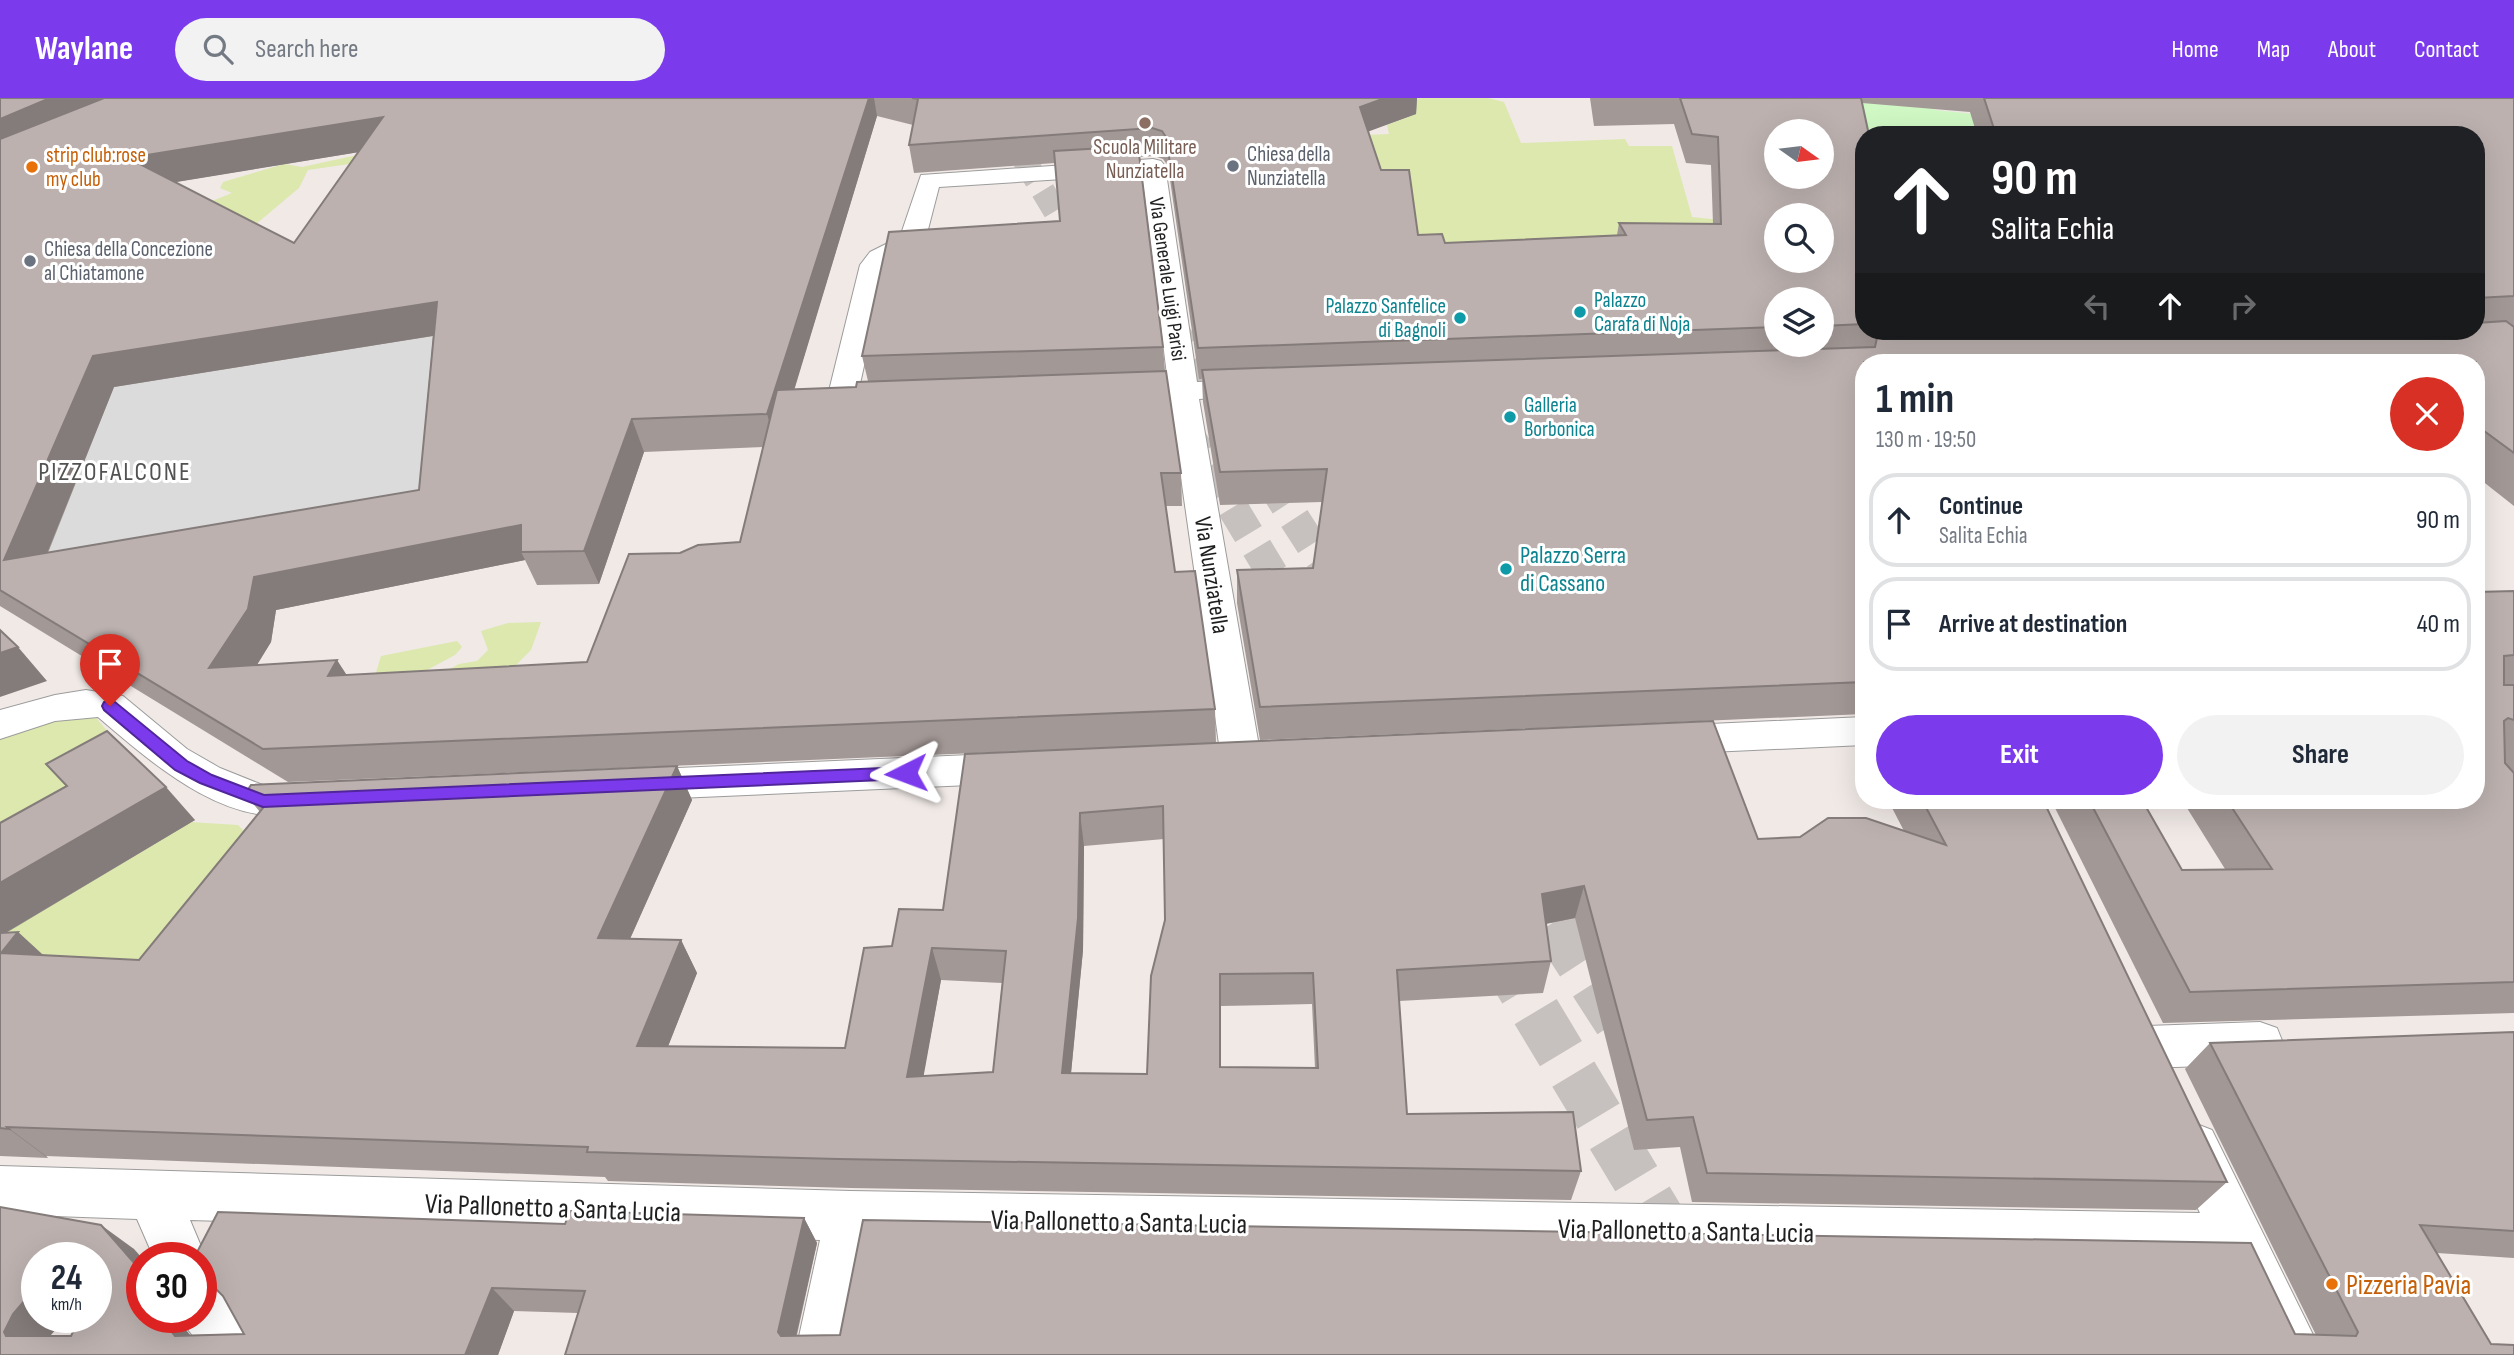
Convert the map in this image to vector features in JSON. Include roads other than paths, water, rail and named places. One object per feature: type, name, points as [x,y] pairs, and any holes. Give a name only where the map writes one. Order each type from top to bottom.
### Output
[{"type":"street","name":"Via Generale Luigi Parisi","points":[[910,400],[841,403],[873,265],[879,258],[912,241],[929,180],[1153,166],[1184,391]]},
{"type":"street","points":[[1086,394],[1276,388]]},
{"type":"street","name":"Via Nunziatella","points":[[1184,391],[1255,757],[1199,760]]},
{"type":"street","points":[[0,725],[23,717],[97,701],[110,706],[181,765],[206,779],[263,801],[333,798]]},
{"type":"street","points":[[1629,741],[1855,731]]},
{"type":"street","points":[[598,786],[1046,767]]},
{"type":"street","points":[[2295,1355],[2154,1061],[2296,1042]]},
{"type":"street","name":"Via Pallonetto a Santa Lucia","points":[[0,1190],[851,1216],[2239,1239]]},
{"type":"street","points":[[153,1195],[173,1242]]},
{"type":"street","points":[[823,1355],[851,1216]]},
{"type":"street","points":[[217,1324],[244,1355]]},
{"type":"tunnel","points":[[987,98],[1087,264]]},
{"type":"tunnel","points":[[1167,321],[1336,583]]},
{"type":"tunnel","points":[[1184,427],[1278,583]]},
{"type":"tunnel","points":[[1277,581],[1296,612]]},
{"type":"tunnel","points":[[1335,581],[1343,594]]},
{"type":"tunnel","points":[[1525,877],[1555,924]]},
{"type":"tunnel","points":[[1554,922],[1618,1021]]},
{"type":"tunnel","points":[[1498,949],[1678,1248]]},
{"type":"place","name":"Scuola Militare Nunziatella","points":[[1145,123]]},
{"type":"place","name":"Chiesa della Nunziatella","points":[[1233,166]]},
{"type":"place","name":"strip club:rose my club","points":[[32,167]]},
{"type":"place","name":"Chiesa della Concezione al Chiatamone","points":[[30,261]]},
{"type":"place","name":"Palazzo Carafa di Noja","points":[[1580,312]]},
{"type":"place","name":"Palazzo Sanfelice di Bagnoli","points":[[1460,318]]},
{"type":"place","name":"Galleria Borbonica","points":[[1510,417]]},
{"type":"place","name":"Palazzo Serra di Cassano","points":[[1506,569]]},
{"type":"place","name":"Pizzeria Pavia","points":[[2332,1284]]},
{"type":"district","name":"PIZZOFALCONE","points":[[115,471]]}]
